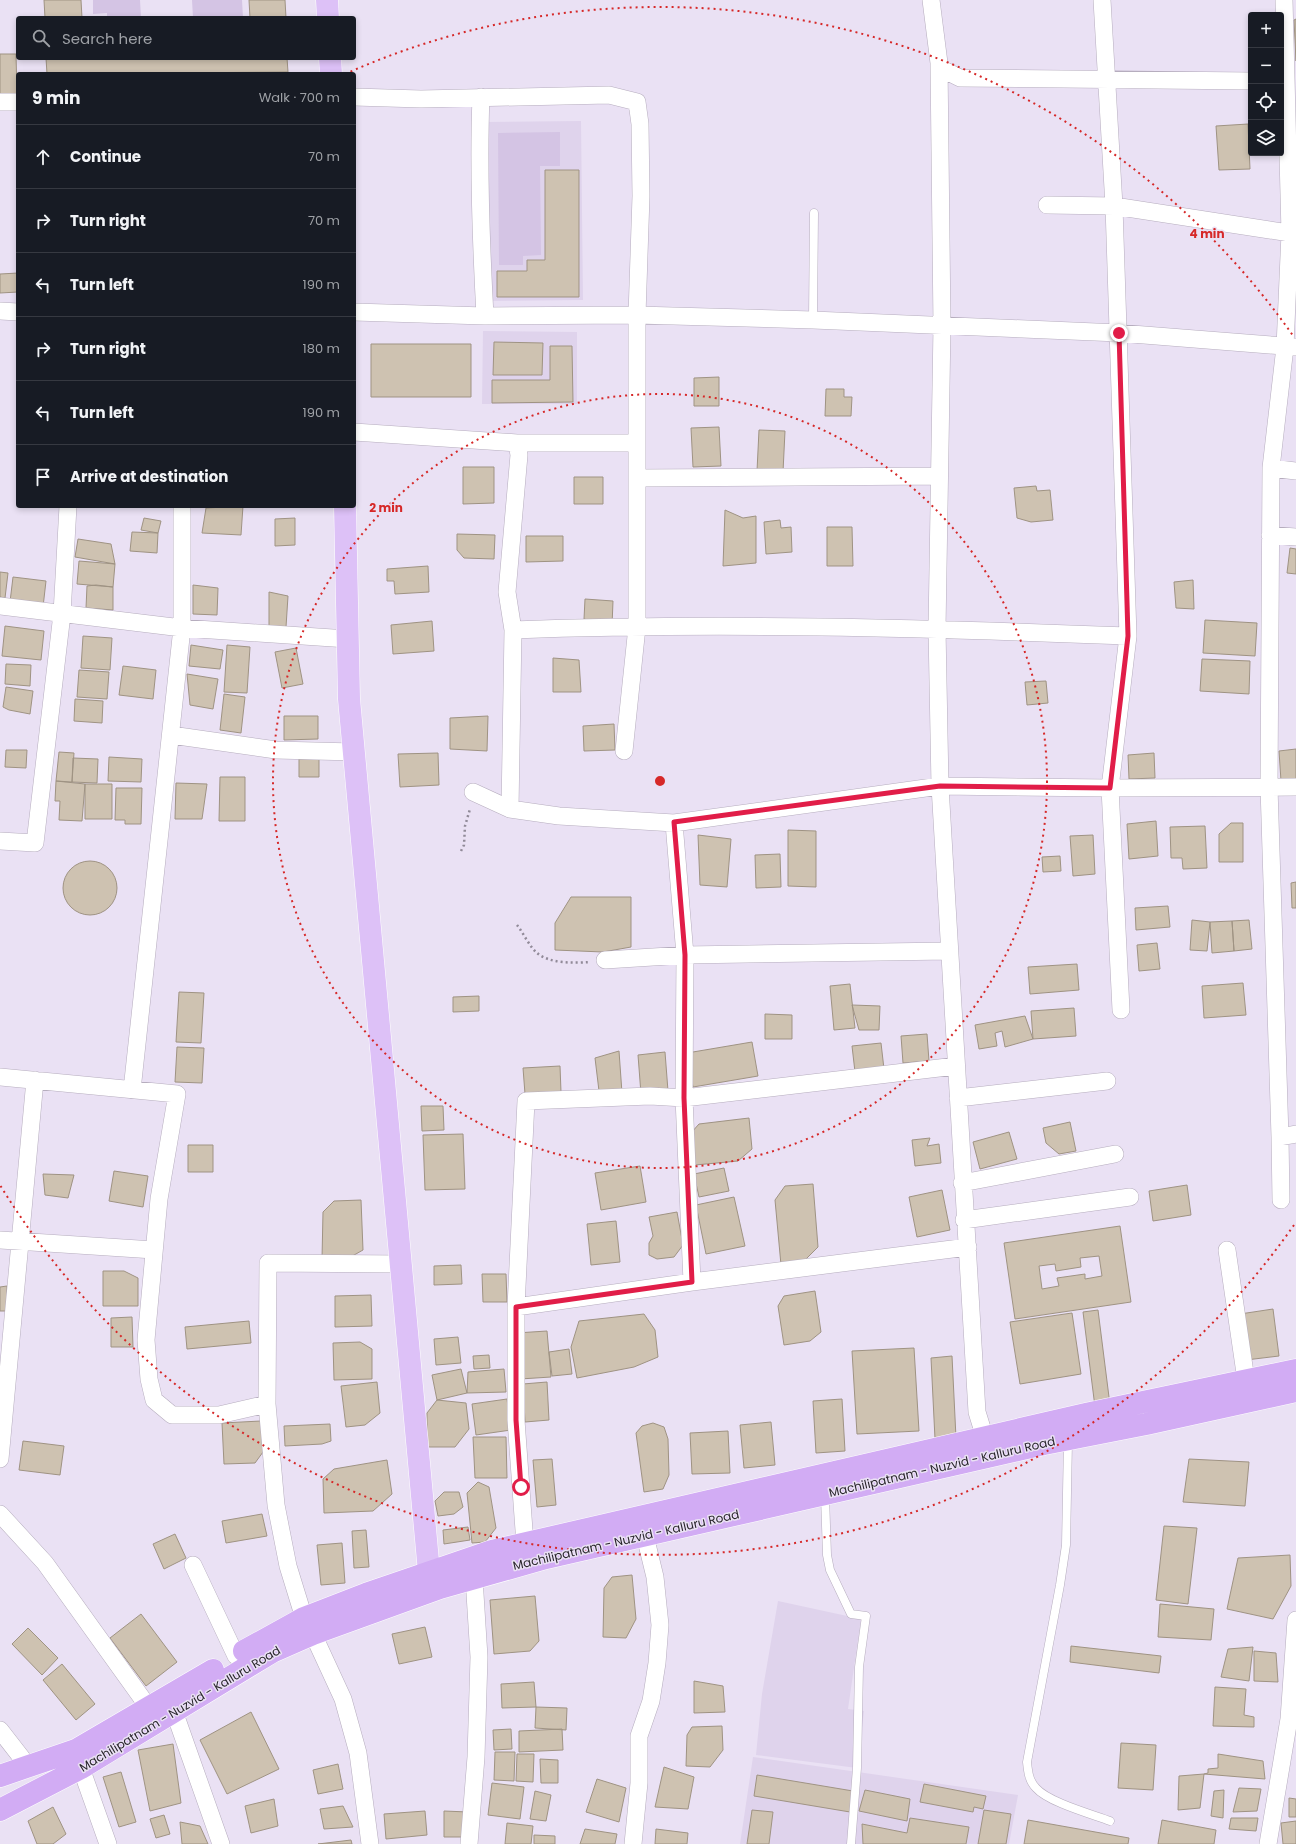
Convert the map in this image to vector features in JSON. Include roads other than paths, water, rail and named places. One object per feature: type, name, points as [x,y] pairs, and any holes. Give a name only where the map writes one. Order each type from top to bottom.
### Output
[{"type":"highway","name":"Machilipatnam - Nuzvid - Kalluru Road","points":[[0,1810],[81,1768],[272,1652],[309,1626],[366,1594],[429,1572],[492,1551],[826,1484],[985,1448],[1086,1414],[1296,1370]]},
{"type":"highway","name":"Machilipatnam - Nuzvid - Kalluru Road","points":[[985,1448],[1068,1439],[1146,1424],[1296,1391]]},
{"type":"highway","name":"Machilipatnam - Nuzvid - Kalluru Road","points":[[0,1776],[76,1750],[236,1656],[309,1626],[408,1599],[474,1578],[546,1558],[645,1536],[826,1484]]},
{"type":"main road","points":[[327,0],[328,16]]},
{"type":"main road","points":[[330,60],[331,72]]},
{"type":"main road","points":[[345,508],[349,699],[429,1572]]},
{"type":"street","points":[[931,0],[939,63],[942,326],[937,629],[940,786],[964,1220],[968,1247],[977,1412],[985,1448]]},
{"type":"street","points":[[1102,0],[1108,78],[1114,206],[1128,636],[1110,788],[1121,1010]]},
{"type":"street","points":[[1281,1200],[1288,1135],[1269,787],[1270,468],[1291,347],[1293,234],[1284,0]]},
{"type":"street","points":[[939,63],[942,69],[960,78],[1108,78],[1248,81]]},
{"type":"street","points":[[356,97],[421,99],[609,95],[637,102],[640,124],[641,196],[637,315],[637,443],[639,478],[638,627],[624,751]]},
{"type":"street","points":[[481,97],[481,223],[485,316]]},
{"type":"street","points":[[0,102],[16,102]]},
{"type":"street","points":[[1047,205],[1114,206],[1293,234]]},
{"type":"street","points":[[0,312],[16,312]]},
{"type":"street","points":[[356,312],[485,316],[637,315],[813,320],[1119,333],[1291,347]]},
{"type":"street","points":[[356,432],[517,443],[637,443]]},
{"type":"street","points":[[510,809],[513,630],[507,592],[519,455],[517,443]]},
{"type":"street","points":[[1270,468],[1296,471]]},
{"type":"street","points":[[639,478],[939,476]]},
{"type":"street","points":[[0,841],[35,843],[62,614],[68,508]]},
{"type":"street","points":[[132,1090],[182,628],[182,508]]},
{"type":"street","points":[[1270,534],[1296,537]]},
{"type":"street","points":[[0,606],[182,628],[348,638]]},
{"type":"street","points":[[513,630],[612,626],[709,626],[937,629],[1128,636]]},
{"type":"street","points":[[171,735],[276,750],[354,752]]},
{"type":"street","points":[[473,792],[510,809],[559,816],[674,822],[940,786],[1110,788],[1296,787]]},
{"type":"street","points":[[674,822],[685,955],[684,1098],[692,1282]]},
{"type":"street","points":[[605,960],[685,955],[949,951]]},
{"type":"street","points":[[525,1544],[516,1420],[516,1307],[526,1101],[650,1096],[684,1098],[956,1066]]},
{"type":"street","points":[[0,1078],[177,1094],[159,1199],[146,1340],[149,1379],[154,1400],[172,1415],[220,1415],[267,1404]]},
{"type":"street","points":[[0,1459],[35,1080]]},
{"type":"street","points":[[958,1098],[1107,1081]]},
{"type":"street","points":[[962,1183],[1115,1154]]},
{"type":"street","points":[[964,1220],[1130,1197]]},
{"type":"street","points":[[0,1240],[154,1250]]},
{"type":"street","points":[[516,1307],[692,1282],[968,1247]]},
{"type":"street","points":[[1228,1250],[1246,1380]]},
{"type":"street","points":[[370,1844],[358,1753],[343,1699],[309,1626],[288,1566],[276,1505],[267,1404],[268,1263],[401,1264]]},
{"type":"street","points":[[0,1514],[46,1563],[149,1708]]},
{"type":"street","points":[[633,1844],[639,1784],[639,1736],[651,1701],[658,1663],[660,1625],[655,1577],[645,1536]]},
{"type":"street","points":[[193,1565],[236,1656]]},
{"type":"street","points":[[469,1844],[476,1757],[479,1657],[474,1578]]},
{"type":"street","points":[[1268,1844],[1293,1719],[1296,1620]]},
{"type":"street","points":[[174,1711],[221,1844]]},
{"type":"street","points":[[0,1730],[28,1766]]},
{"type":"street","points":[[81,1768],[108,1844]]},
{"type":"lane","points":[[813,320],[814,213]]},
{"type":"lane","points":[[1068,1439],[1065,1553],[1026,1762],[1029,1777],[1035,1788],[1044,1796],[1110,1821]]},
{"type":"lane","points":[[826,1484],[827,1555],[830,1570],[850,1614],[866,1616],[859,1667],[856,1768],[851,1844]]}]
